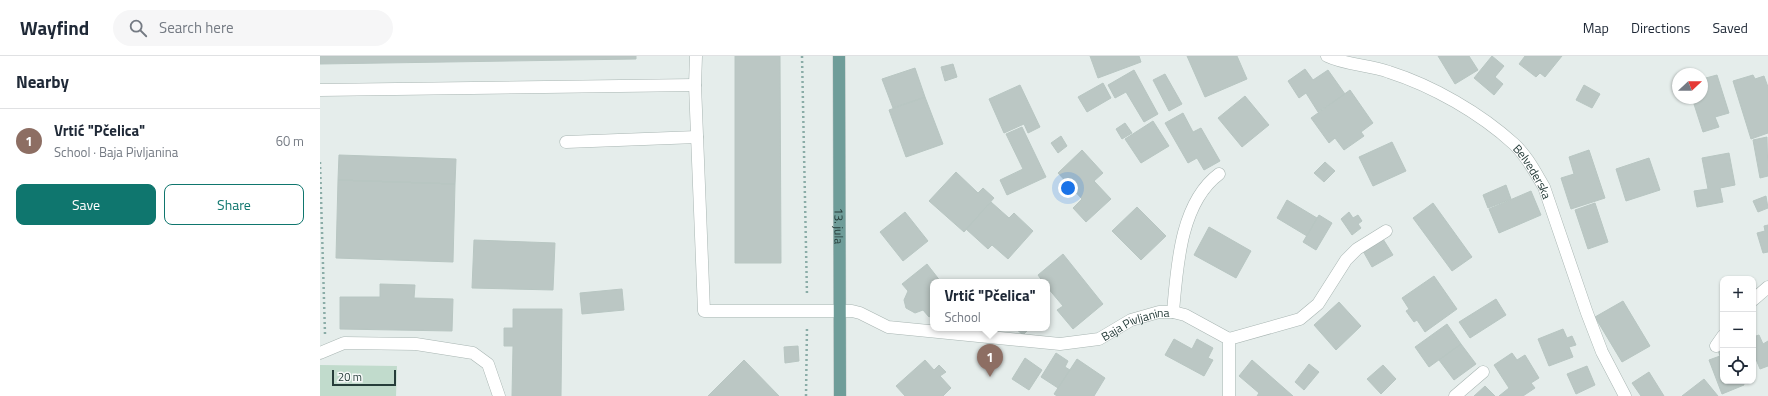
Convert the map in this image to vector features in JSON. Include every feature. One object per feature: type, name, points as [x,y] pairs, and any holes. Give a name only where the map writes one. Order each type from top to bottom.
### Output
[{"type":"main road","name":"13. jula","points":[[839,56],[841,311],[840,396]]},
{"type":"street","points":[[566,142],[697,137],[695,85],[696,56]]},
{"type":"street","name":"Belvederska","points":[[1327,56],[1388,71],[1440,92],[1493,127],[1515,145],[1533,168],[1544,187],[1602,352],[1625,396]]},
{"type":"street","points":[[320,90],[695,85]]},
{"type":"street","name":"Baja Pivljanina","points":[[697,137],[704,311],[841,311],[860,313],[888,327],[1060,344],[1099,339],[1131,320],[1158,312],[1173,312],[1184,315],[1229,340]]},
{"type":"street","points":[[1173,312],[1176,276],[1183,238],[1192,210],[1210,180],[1219,174]]},
{"type":"street","points":[[1229,396],[1229,340],[1300,319],[1318,304],[1346,260],[1357,249],[1386,231]]},
{"type":"street","points":[[1756,297],[1768,287]]},
{"type":"street","points":[[323,352],[344,343],[416,344],[473,353],[488,364],[499,396]]},
{"type":"street","points":[[1456,396],[1483,372]]},
{"type":"path","points":[[802,56],[807,311],[806,396]]},
{"type":"path","points":[[320,162],[323,352]]},
{"type":"green space","points":[[320,365],[397,366],[396,396],[320,396]]},
{"type":"building","points":[[320,56],[636,56],[636,59],[320,64]]},
{"type":"building","points":[[735,56],[780,56],[781,263],[735,263]]},
{"type":"building","points":[[1090,56],[1139,56],[1141,62],[1098,78]]},
{"type":"building","points":[[1187,56],[1237,56],[1247,79],[1205,97]]},
{"type":"building","points":[[1438,56],[1469,56],[1478,70],[1455,84]]},
{"type":"building","points":[[1492,56],[1504,66],[1495,77],[1503,84],[1494,95],[1474,78]]},
{"type":"building","points":[[1525,56],[1562,56],[1545,77],[1540,73],[1536,77],[1519,64]]},
{"type":"building","points":[[953,64],[957,77],[945,81],[941,67]]},
{"type":"building","points":[[915,68],[925,97],[893,108],[882,79]]},
{"type":"building","points":[[1305,69],[1313,80],[1328,70],[1345,94],[1318,112],[1306,93],[1299,98],[1288,81]]},
{"type":"building","points":[[1134,70],[1158,114],[1144,122],[1126,92],[1115,98],[1108,85]]},
{"type":"building","points":[[1165,74],[1182,104],[1169,111],[1153,80]]},
{"type":"building","points":[[1717,75],[1729,113],[1715,117],[1719,127],[1703,132],[1694,104],[1708,104],[1708,77]]},
{"type":"building","points":[[1753,75],[1755,79],[1764,76],[1768,87],[1768,133],[1751,139],[1733,81]]},
{"type":"building","points":[[1103,83],[1111,98],[1087,112],[1078,97]]},
{"type":"building","points":[[1020,85],[1040,127],[1028,133],[1024,124],[1004,133],[989,99]]},
{"type":"building","points":[[1584,85],[1600,94],[1592,108],[1576,100]]},
{"type":"building","points":[[1350,90],[1373,123],[1361,132],[1364,136],[1344,150],[1335,138],[1329,143],[1311,118]]},
{"type":"building","points":[[1245,96],[1269,125],[1242,147],[1218,118]]},
{"type":"building","points":[[925,97],[943,144],[906,157],[889,110]]},
{"type":"building","points":[[1183,113],[1193,132],[1201,128],[1220,161],[1204,170],[1197,158],[1188,163],[1165,123]]},
{"type":"building","points":[[1153,121],[1169,146],[1141,163],[1125,139]]},
{"type":"building","points":[[1125,123],[1132,133],[1122,139],[1116,129]]},
{"type":"building","points":[[1022,127],[1046,177],[1007,195],[1000,180],[1023,169],[1006,134]]},
{"type":"building","points":[[1061,136],[1067,146],[1058,153],[1051,143]]},
{"type":"building","points":[[1767,137],[1768,176],[1760,178],[1753,140]]},
{"type":"building","points":[[1392,142],[1406,171],[1373,186],[1359,157]]},
{"type":"building","points":[[1082,150],[1103,173],[1094,181],[1111,199],[1086,222],[1073,208],[1082,199],[1058,173]]},
{"type":"building","points":[[1589,150],[1605,198],[1571,209],[1561,178],[1574,174],[1569,157]]},
{"type":"building","points":[[1729,153],[1735,185],[1720,188],[1723,202],[1697,207],[1694,191],[1708,189],[1702,158]]},
{"type":"building","points":[[339,155],[456,159],[455,184],[338,180]]},
{"type":"building","points":[[1649,158],[1660,190],[1626,201],[1616,169]]},
{"type":"building","points":[[1325,162],[1335,171],[1324,182],[1314,173]]},
{"type":"building","points":[[956,172],[978,193],[983,188],[994,198],[964,232],[929,201]]},
{"type":"building","points":[[338,180],[455,184],[453,262],[336,258]]},
{"type":"building","points":[[1506,185],[1511,199],[1488,208],[1483,195]]},
{"type":"building","points":[[1531,191],[1541,215],[1499,233],[1489,209]]},
{"type":"building","points":[[1766,196],[1768,208],[1758,212],[1753,201]]},
{"type":"building","points":[[1287,200],[1317,218],[1307,236],[1277,218]]},
{"type":"building","points":[[991,202],[1009,218],[1014,213],[1033,231],[1008,259],[992,245],[988,249],[966,229]]},
{"type":"building","points":[[1433,203],[1472,257],[1452,271],[1413,218]]},
{"type":"building","points":[[1595,203],[1608,242],[1588,249],[1575,210]]},
{"type":"building","points":[[1137,207],[1166,236],[1141,260],[1112,231]]},
{"type":"building","points":[[905,212],[928,241],[903,261],[880,232]]},
{"type":"building","points":[[1349,212],[1353,218],[1358,215],[1362,221],[1358,224],[1361,228],[1352,235],[1341,219]]},
{"type":"building","points":[[1319,215],[1332,223],[1316,250],[1303,242]]},
{"type":"building","points":[[1768,225],[1768,252],[1763,253],[1757,233],[1765,231],[1764,226]]},
{"type":"building","points":[[1209,227],[1251,251],[1236,278],[1194,255]]},
{"type":"building","points":[[1383,239],[1393,255],[1372,267],[1363,251]]},
{"type":"building","points":[[474,240],[555,243],[553,290],[472,288]]},
{"type":"building","points":[[1063,254],[1103,304],[1073,329],[1057,310],[1063,306],[1050,291],[1050,279],[1041,279],[1038,275]]},
{"type":"building","points":[[927,264],[939,279],[930,279],[930,316],[929,317],[923,310],[915,313],[906,308],[904,300],[908,291],[902,284]]},
{"type":"building","points":[[1434,276],[1457,309],[1425,332],[1417,320],[1414,322],[1406,311],[1409,309],[1402,298]]},
{"type":"building","points":[[380,284],[415,285],[414,298],[453,299],[452,331],[340,329],[340,297],[380,297]]},
{"type":"building","points":[[622,289],[624,310],[582,314],[580,293]]},
{"type":"building","points":[[1496,299],[1506,315],[1470,338],[1459,322]]},
{"type":"building","points":[[1623,301],[1650,346],[1622,362],[1595,317]]},
{"type":"building","points":[[1339,302],[1361,326],[1336,350],[1314,325]]},
{"type":"building","points":[[513,309],[562,309],[561,396],[512,396],[513,346],[504,346],[504,328],[513,328]]},
{"type":"building","points":[[1447,324],[1461,344],[1429,367],[1415,347]]},
{"type":"building","points":[[1563,329],[1567,338],[1572,336],[1576,345],[1569,347],[1573,357],[1549,366],[1538,339]]},
{"type":"building","points":[[1018,331],[1027,331],[1023,335]]},
{"type":"building","points":[[1759,335],[1763,344],[1768,341],[1768,366],[1760,369],[1756,359],[1756,336]]},
{"type":"building","points":[[1174,339],[1192,349],[1197,339],[1213,348],[1208,358],[1213,360],[1204,376],[1165,355]]},
{"type":"building","points":[[1461,344],[1476,364],[1454,380],[1439,360]]},
{"type":"building","points":[[798,346],[799,361],[785,363],[784,347]]},
{"type":"building","points":[[1056,353],[1068,361],[1065,367],[1070,370],[1058,388],[1041,377]]},
{"type":"building","points":[[1512,353],[1517,360],[1525,355],[1539,378],[1531,383],[1535,388],[1523,396],[1499,396],[1509,388],[1494,365]]},
{"type":"building","points":[[1720,356],[1720,384],[1744,385],[1722,394],[1709,360]]},
{"type":"building","points":[[1025,358],[1042,370],[1029,390],[1012,379]]},
{"type":"building","points":[[1077,359],[1105,378],[1094,396],[1057,396],[1054,394]]},
{"type":"building","points":[[744,360],[779,396],[708,396]]},
{"type":"building","points":[[925,360],[934,370],[939,365],[946,372],[940,376],[951,388],[943,396],[905,396],[896,386]]},
{"type":"building","points":[[1252,360],[1293,396],[1257,396],[1259,393],[1239,376]]},
{"type":"building","points":[[1309,364],[1319,372],[1304,390],[1295,382]]},
{"type":"building","points":[[1383,365],[1396,379],[1381,394],[1367,379]]},
{"type":"building","points":[[1587,366],[1595,385],[1576,394],[1567,374]]},
{"type":"building","points":[[1649,372],[1664,396],[1641,396],[1632,383]]},
{"type":"building","points":[[1704,379],[1718,396],[1682,396]]},
{"type":"building","points":[[1485,386],[1495,396],[1474,396]]},
{"type":"place","name":"Vrtić \"Pčelica\"","points":[[990,377]]}]
